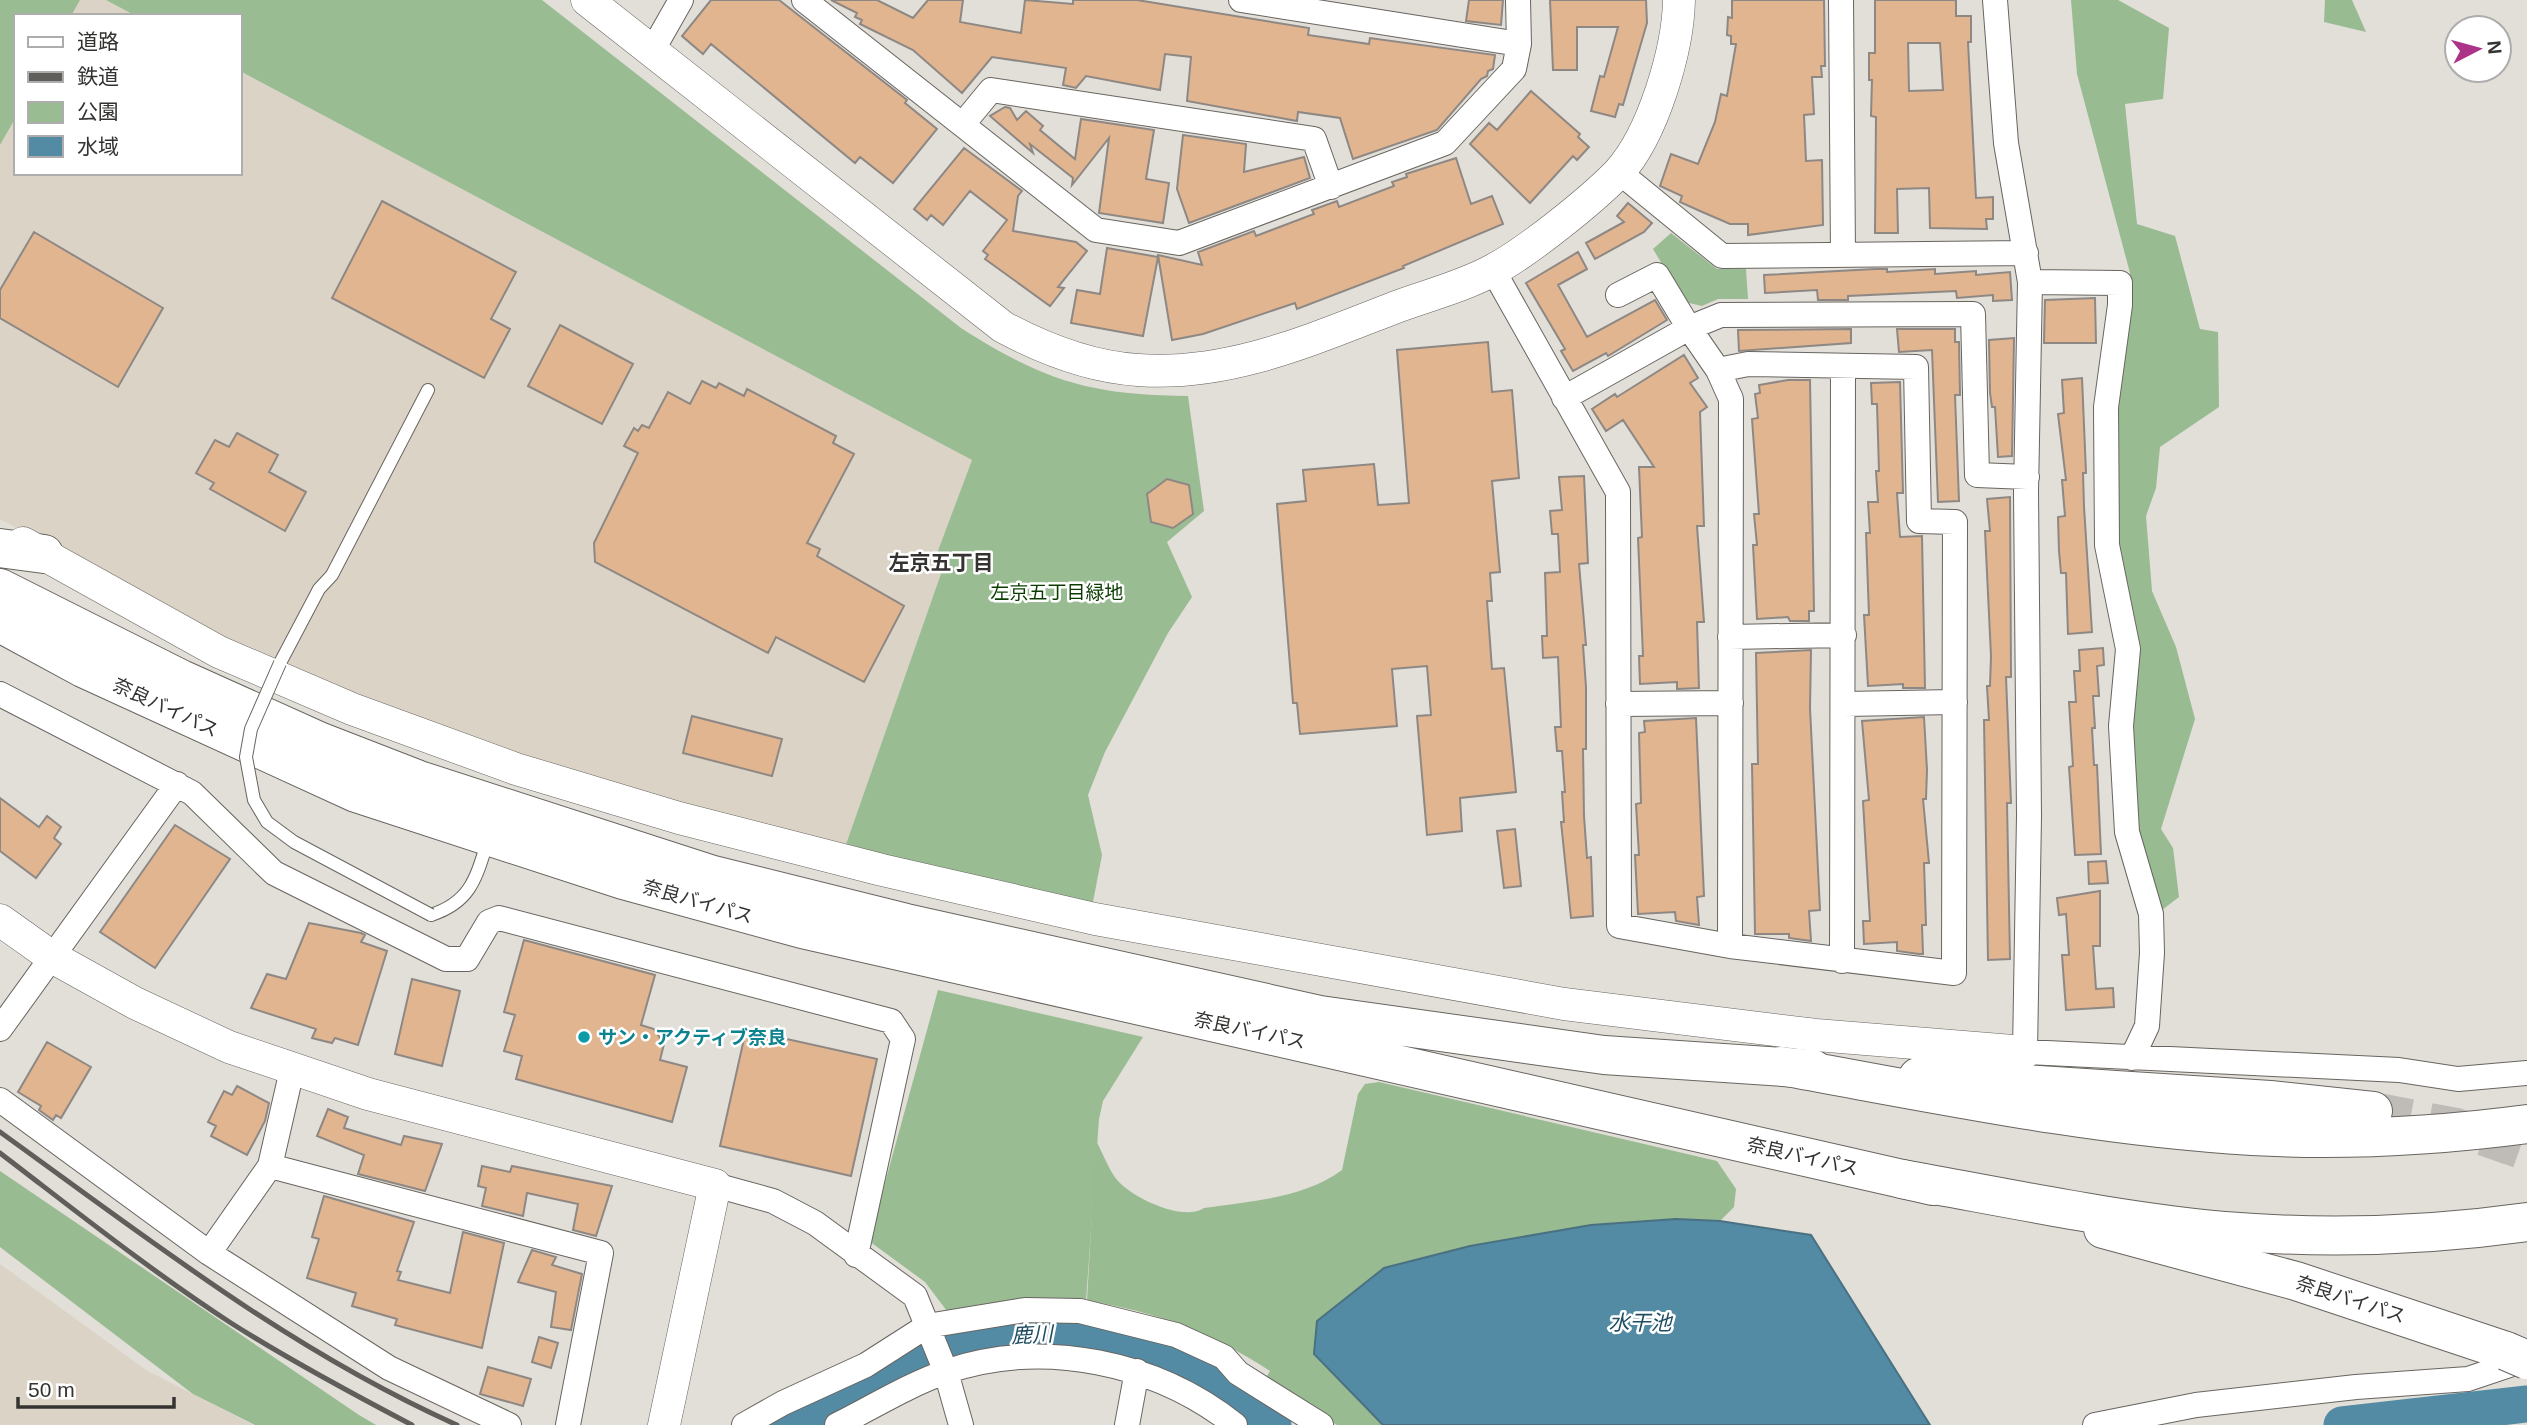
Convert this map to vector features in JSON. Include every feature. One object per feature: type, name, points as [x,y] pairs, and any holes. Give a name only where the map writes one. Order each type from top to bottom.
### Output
[{"type":"highway","points":[[0,548],[44,554]]},
{"type":"highway","name":"奈良バイパス","points":[[0,588],[181,680],[321,742],[444,788],[713,875],[906,923],[1320,1016],[1604,1055],[2270,1100],[2373,1111]]},
{"type":"highway","name":"奈良バイパス","points":[[0,623],[83,668],[356,793],[702,903],[802,929],[1902,1179],[2296,1281],[2520,1357]]},
{"type":"highway","points":[[1781,1066],[2081,1118],[2251,1136],[2409,1136],[2527,1124]]},
{"type":"highway","points":[[1902,1179],[2090,1213],[2224,1231],[2372,1235],[2527,1222]]},
{"type":"street","points":[[587,0],[977,309],[1025,339],[1078,359],[1139,370],[1179,370],[1256,359],[1493,270],[1550,229],[1619,172],[1662,89],[1677,32],[1679,0]]},
{"type":"street","points":[[652,51],[681,0]]},
{"type":"street","points":[[1241,0],[1519,44]]},
{"type":"street","points":[[818,4],[1096,230],[1179,243],[1445,144],[1514,69],[1519,44],[1518,0]]},
{"type":"street","points":[[1841,0],[1843,255]]},
{"type":"street","points":[[1995,0],[2004,129],[2030,282],[2027,477],[2029,816],[2025,1052]]},
{"type":"street","points":[[963,124],[991,90],[1314,139],[1331,187]]},
{"type":"street","points":[[1619,172],[1722,256],[2026,253]]},
{"type":"street","points":[[1493,270],[1618,492],[1619,926],[1730,946],[1954,973],[1955,522],[1920,521],[1916,368],[1748,364],[1718,370]]},
{"type":"street","points":[[1618,295],[1657,275],[1718,370],[1731,399],[1730,946]]},
{"type":"street","points":[[2030,282],[2120,283],[2120,305],[2106,407],[2107,545],[2128,649],[2121,726],[2127,832],[2151,914],[2152,953],[2147,1026],[2132,1058]]},
{"type":"street","points":[[1564,398],[1689,328],[1721,315],[1973,314],[1977,475],[2027,477]]},
{"type":"street","points":[[1842,961],[1843,366]]},
{"type":"street","points":[[0,530],[219,652],[352,709],[516,769],[679,818],[882,870],[1095,919],[1564,1004],[1816,1035],[2025,1052],[2399,1070],[2458,1079],[2527,1073]]},
{"type":"street","points":[[1730,637],[1844,635]]},
{"type":"street","points":[[0,694],[192,793],[274,873],[446,959],[467,959],[489,922],[499,918],[891,1021],[903,1039],[856,1255]]},
{"type":"street","points":[[1844,705],[1955,702]]},
{"type":"street","points":[[1618,704],[1731,704]]},
{"type":"street","points":[[0,1029],[177,784]]},
{"type":"street","points":[[0,920],[52,957],[178,1025],[292,1070],[381,1097],[773,1201],[815,1223],[915,1296],[961,1425]]},
{"type":"street","points":[[209,1253],[270,1166],[292,1070]]},
{"type":"street","points":[[0,1100],[209,1253],[389,1368],[509,1425]]},
{"type":"street","points":[[270,1166],[601,1253],[568,1425]]},
{"type":"street","points":[[664,1425],[715,1185]]},
{"type":"street","points":[[744,1425],[783,1403],[866,1365],[936,1350],[1025,1310],[1080,1311],[1176,1335],[1224,1357],[1238,1373],[1321,1425]]},
{"type":"street","points":[[936,1350],[983,1362],[1054,1355],[1137,1371],[1208,1404],[1234,1425]]},
{"type":"street","points":[[837,1425],[936,1350]]},
{"type":"street","points":[[2095,1425],[2196,1405],[2356,1387],[2468,1379],[2520,1357]]},
{"type":"street","points":[[1127,1425],[1137,1371]]},
{"type":"lane","points":[[428,390],[332,575],[319,589],[280,663],[251,729],[246,757],[254,800],[267,822],[294,842],[431,915],[452,908],[469,890],[490,836]]},
{"type":"shaded area","points":[[80,0],[106,0],[132,14],[72,14]]},
{"type":"shaded area","points":[[242,72],[972,460],[936,556],[943,568],[844,850],[590,779],[437,728],[210,631],[0,519],[0,145],[14,120],[14,175],[242,175]]},
{"type":"shaded area","points":[[0,1264],[146,1370],[253,1425],[0,1425]]},
{"type":"green space","points":[[0,0],[80,0],[72,14],[14,14],[14,120],[0,145]]},
{"type":"green space","name":"左京五丁目緑地","points":[[106,0],[542,0],[961,328],[1018,361],[1069,382],[1123,392],[1188,396],[1204,511],[1167,542],[1192,597],[1168,633],[1105,752],[1088,795],[1102,855],[1092,907],[844,850],[943,568],[936,556],[972,460],[242,72],[242,14],[132,14]]},
{"type":"green space","points":[[2071,0],[2118,0],[2169,28],[2163,99],[2125,104],[2137,224],[2175,236],[2200,329],[2218,332],[2219,407],[2160,447],[2156,488],[2146,516],[2152,591],[2176,647],[2195,719],[2161,829],[2173,848],[2179,897],[2158,913],[2137,832],[2115,545],[2114,408],[2129,305],[2130,273],[2077,74]]},
{"type":"green space","points":[[2325,0],[2352,0],[2366,32],[2324,22]]},
{"type":"green space","points":[[1671,233],[1717,269],[1746,269],[1748,299],[1718,299],[1702,306],[1685,302],[1653,249]]},
{"type":"green space","points":[[938,990],[1143,1037],[1103,1101],[1099,1119],[1086,1301],[1009,1301],[947,1311],[925,1282],[869,1241]]},
{"type":"green space","points":[[1379,1082],[1717,1161],[1736,1189],[1734,1207],[1720,1221],[1676,1219],[1591,1225],[1531,1237],[1366,1406],[1383,1425],[1337,1425],[1264,1381],[1270,1371],[1226,1345],[1159,1318],[1087,1301],[1096,1141],[1118,1181],[1146,1201],[1159,1206],[1195,1212],[1204,1208],[1257,1201],[1310,1187],[1342,1170],[1358,1094],[1365,1084]]},
{"type":"green space","points":[[0,1171],[376,1425],[255,1425],[193,1394],[0,1247]]},
{"type":"water","name":"水干池","points":[[1676,1219],[1720,1221],[1811,1235],[1930,1425],[1383,1425],[1314,1354],[1317,1321],[1384,1268],[1470,1246],[1591,1225]]},
{"type":"building","points":[[711,0],[779,0],[907,100],[905,103],[937,129],[893,183],[860,157],[855,163],[711,44],[703,54],[682,36]]},
{"type":"building","points":[[831,0],[877,0],[913,18],[928,0],[963,0],[960,22],[1021,33],[1025,0],[1073,4],[1073,0],[1137,0],[1309,28],[1308,35],[1369,44],[1370,38],[1495,55],[1493,69],[1488,71],[1487,76],[1481,79],[1437,130],[1353,159],[1340,118],[1298,112],[1297,121],[1187,101],[1191,57],[1165,54],[1160,90],[1086,76],[1076,88],[1063,85],[1066,68],[992,57],[962,93],[913,50],[860,24],[862,20],[855,17],[857,13]]},
{"type":"building","points":[[1469,0],[1503,0],[1501,25],[1466,21]]},
{"type":"building","points":[[1550,0],[1646,0],[1647,23],[1623,105],[1619,104],[1615,117],[1591,111],[1600,76],[1604,77],[1618,27],[1577,27],[1577,70],[1553,70]]},
{"type":"building","points":[[1732,0],[1824,0],[1825,66],[1821,66],[1822,77],[1812,77],[1814,114],[1804,115],[1806,161],[1822,160],[1823,225],[1748,235],[1748,224],[1730,224],[1680,202],[1682,196],[1660,186],[1671,154],[1698,164],[1715,122],[1721,94],[1727,96],[1736,44],[1731,44],[1731,36],[1727,35],[1728,17],[1732,18]]},
{"type":"building","points":[[1875,0],[1956,0],[1956,16],[1971,16],[1971,42],[1968,42],[1976,198],[1993,197],[1993,219],[1986,219],[1987,229],[1930,228],[1929,188],[1897,189],[1898,233],[1875,233],[1876,117],[1871,116],[1872,80],[1869,80],[1869,53],[1875,53]],"holes":[[[1908,43],[1940,43],[1943,90],[1909,91]]]},
{"type":"building","points":[[1531,91],[1580,134],[1578,137],[1589,147],[1577,160],[1573,156],[1530,203],[1470,144],[1489,123],[1497,130]]},
{"type":"building","points":[[1005,107],[1010,108],[1017,120],[1026,111],[1043,126],[1040,130],[1075,159],[1081,119],[1154,130],[1146,179],[1169,183],[1163,223],[1099,213],[1109,138],[1072,185],[1073,178],[1030,144],[1033,153],[990,116]]},
{"type":"building","points":[[1183,135],[1246,144],[1244,172],[1304,157],[1310,178],[1189,223],[1177,189]]},
{"type":"building","points":[[964,148],[1022,191],[1018,196],[1013,231],[1076,242],[1087,251],[1058,287],[1064,288],[1050,306],[985,259],[988,255],[983,251],[1007,220],[970,191],[943,225],[931,215],[927,220],[914,209]]},
{"type":"building","points":[[1456,158],[1471,204],[1492,196],[1503,224],[1403,266],[1404,268],[1297,309],[1295,303],[1203,334],[1172,340],[1158,255],[1202,265],[1198,252],[1254,231],[1256,236],[1314,214],[1312,210],[1337,201],[1339,207],[1394,186],[1392,182],[1407,177],[1406,174]]},
{"type":"building","points":[[382,201],[516,272],[491,319],[510,329],[484,378],[332,298]]},
{"type":"building","points":[[1628,203],[1652,223],[1644,232],[1595,259],[1586,243],[1624,222],[1617,216]]},
{"type":"building","points":[[34,232],[163,308],[118,387],[0,318],[0,290]]},
{"type":"building","points":[[1107,248],[1158,257],[1143,336],[1071,323],[1077,290],[1100,294]]},
{"type":"building","points":[[1578,252],[1587,269],[1558,285],[1587,337],[1655,300],[1667,320],[1608,356],[1606,353],[1573,371],[1561,351],[1565,349],[1526,283]]},
{"type":"building","points":[[1887,269],[1887,272],[1935,269],[1935,274],[1976,271],[1976,275],[2010,272],[2012,300],[1993,301],[1993,295],[1957,298],[1956,291],[1848,296],[1848,300],[1818,300],[1817,290],[1765,293],[1764,275]]},
{"type":"building","points":[[2095,298],[2096,343],[2044,343],[2045,300]]},
{"type":"building","points":[[560,325],[633,364],[602,424],[528,386]]},
{"type":"building","points":[[1851,329],[1851,343],[1739,351],[1738,330]]},
{"type":"building","points":[[1897,329],[1955,329],[1955,342],[1959,342],[1960,395],[1955,395],[1959,501],[1938,502],[1932,350],[1899,352]]},
{"type":"building","points":[[2014,338],[2012,456],[1998,457],[1995,407],[1992,407],[1990,393],[1989,340]]},
{"type":"building","points":[[1488,342],[1492,392],[1512,390],[1519,478],[1492,481],[1500,572],[1490,573],[1492,601],[1487,601],[1492,669],[1504,668],[1516,792],[1460,798],[1462,831],[1427,835],[1417,716],[1431,715],[1427,666],[1392,669],[1397,726],[1300,734],[1297,703],[1293,703],[1277,504],[1306,501],[1303,470],[1374,464],[1378,505],[1409,503],[1397,350]]},
{"type":"building","points":[[1684,355],[1698,378],[1690,383],[1707,407],[1700,412],[1704,526],[1697,526],[1704,622],[1697,622],[1699,688],[1677,689],[1677,682],[1640,684],[1639,656],[1643,656],[1638,538],[1642,537],[1639,467],[1654,467],[1623,420],[1606,431],[1592,409],[1615,394],[1617,397]]},
{"type":"building","points":[[2082,378],[2086,473],[2083,473],[2084,507],[2092,632],[2068,634],[2066,573],[2061,573],[2059,551],[2058,517],[2065,516],[2062,480],[2066,480],[2058,414],[2064,413],[2062,380]]},
{"type":"building","points":[[1788,380],[1810,380],[1814,611],[1809,611],[1809,621],[1790,621],[1788,617],[1757,619],[1753,545],[1757,545],[1754,514],[1759,514],[1752,419],[1758,418],[1755,394],[1760,393],[1759,385]]},
{"type":"building","points":[[702,381],[716,388],[719,383],[744,396],[747,389],[836,436],[833,443],[854,454],[807,543],[820,549],[817,556],[904,606],[864,682],[776,637],[768,653],[595,562],[594,543],[638,453],[624,446],[634,428],[638,431],[642,425],[649,428],[668,392],[690,404]]},
{"type":"building","points":[[1900,382],[1903,493],[1897,493],[1900,537],[1922,536],[1925,688],[1903,688],[1903,684],[1868,686],[1864,615],[1869,615],[1866,533],[1870,533],[1868,502],[1878,502],[1876,471],[1879,471],[1877,404],[1872,404],[1871,383]]},
{"type":"building","points":[[237,433],[278,455],[269,472],[306,492],[285,531],[210,489],[214,483],[196,473],[215,440],[229,447]]},
{"type":"building","points":[[1584,476],[1588,563],[1579,564],[1586,645],[1583,645],[1586,687],[1584,816],[1587,858],[1591,857],[1593,916],[1571,918],[1561,822],[1564,822],[1562,792],[1565,792],[1562,751],[1557,751],[1555,727],[1561,727],[1558,657],[1543,658],[1542,636],[1547,636],[1545,573],[1560,572],[1558,534],[1552,534],[1550,511],[1562,510],[1559,477]]},
{"type":"building","points":[[1167,479],[1189,485],[1193,514],[1173,528],[1151,522],[1147,494]]},
{"type":"building","points":[[2010,497],[2011,677],[2006,677],[2011,803],[2007,803],[2010,959],[1988,960],[1984,720],[1989,720],[1987,686],[1990,686],[1991,656],[1985,531],[1990,531],[1987,499]]},
{"type":"building","points":[[2103,648],[2104,665],[2097,666],[2099,696],[2093,696],[2095,728],[2092,728],[2094,765],[2097,765],[2101,854],[2075,855],[2069,767],[2073,766],[2069,702],[2076,702],[2074,671],[2080,671],[2079,650]]},
{"type":"building","points":[[1811,650],[1810,708],[1820,910],[1809,911],[1811,941],[1789,938],[1789,934],[1755,934],[1752,764],[1758,764],[1756,653]]},
{"type":"building","points":[[692,716],[782,739],[772,776],[683,753]]},
{"type":"building","points":[[1924,717],[1927,770],[1926,799],[1923,799],[1929,863],[1924,863],[1926,925],[1922,925],[1923,954],[1919,954],[1897,951],[1897,942],[1864,944],[1863,921],[1870,921],[1863,801],[1869,800],[1862,721]]},
{"type":"building","points":[[1696,718],[1704,896],[1697,897],[1699,925],[1676,921],[1675,912],[1638,914],[1635,855],[1639,855],[1636,804],[1641,803],[1639,733],[1645,732],[1644,721]]},
{"type":"building","points":[[0,798],[39,827],[47,816],[61,827],[54,838],[61,844],[36,878],[0,851]]},
{"type":"building","points":[[175,825],[230,859],[155,968],[100,932]]},
{"type":"building","points":[[1515,829],[1521,886],[1504,888],[1497,831]]},
{"type":"building","points":[[2106,861],[2108,883],[2089,884],[2088,862]]},
{"type":"building","points":[[2100,891],[2100,946],[2093,946],[2096,989],[2113,988],[2114,1007],[2066,1010],[2062,955],[2069,955],[2066,914],[2059,915],[2057,898]]},
{"type":"building","points":[[309,923],[361,933],[365,935],[361,942],[387,951],[358,1045],[335,1038],[332,1043],[312,1038],[316,1029],[251,1008],[267,974],[286,979]]},
{"type":"building","name":"サン・アクティブ奈良","points":[[524,940],[655,975],[641,1025],[654,1029],[664,1044],[660,1060],[687,1067],[672,1122],[516,1079],[522,1056],[504,1051],[515,1015],[504,1012]]},
{"type":"building","points":[[412,979],[460,991],[442,1066],[395,1054]]},
{"type":"building","points":[[746,1030],[877,1059],[851,1176],[720,1146]]},
{"type":"building","points":[[47,1042],[91,1067],[61,1118],[56,1115],[53,1120],[39,1110],[41,1106],[18,1092]]},
{"type":"building","points":[[237,1086],[269,1103],[265,1121],[247,1155],[211,1136],[216,1126],[208,1122],[224,1091],[232,1095]]},
{"type":"building","points":[[328,1109],[348,1117],[344,1128],[401,1145],[404,1136],[442,1144],[425,1191],[358,1174],[364,1155],[317,1136]]},
{"type":"building","points":[[482,1166],[510,1172],[512,1166],[612,1186],[596,1236],[573,1230],[578,1204],[527,1193],[523,1216],[482,1206],[486,1188],[478,1186]]},
{"type":"building","points":[[324,1196],[414,1222],[397,1271],[401,1272],[398,1280],[450,1293],[463,1232],[504,1243],[482,1348],[395,1325],[397,1319],[352,1306],[356,1293],[307,1278],[319,1239],[312,1237]]},
{"type":"building","points":[[532,1250],[556,1257],[552,1265],[582,1274],[571,1330],[551,1327],[556,1292],[518,1282]]},
{"type":"building","points":[[539,1337],[558,1343],[551,1368],[532,1362]]},
{"type":"building","points":[[488,1367],[531,1379],[523,1406],[480,1394]]},
{"type":"waterway","name":"鹿川","points":[[787,1425],[896,1367],[940,1347],[991,1335],[1024,1333],[1088,1337],[1151,1352],[1209,1377],[1273,1425]]},
{"type":"waterway","name":"鹿川","points":[[2342,1425],[2527,1404]]},
{"type":"tunnel","points":[[2373,1111],[2456,1127],[2527,1152]]},
{"type":"railway","points":[[0,1132],[165,1251],[278,1327],[336,1363],[457,1425]]},
{"type":"railway","points":[[0,1153],[143,1262],[231,1323],[412,1425]]},
{"type":"place","name":"サン・アクティブ奈良","points":[[584,1037]]},
{"type":"district","name":"左京五丁目","points":[[941,563]]}]
